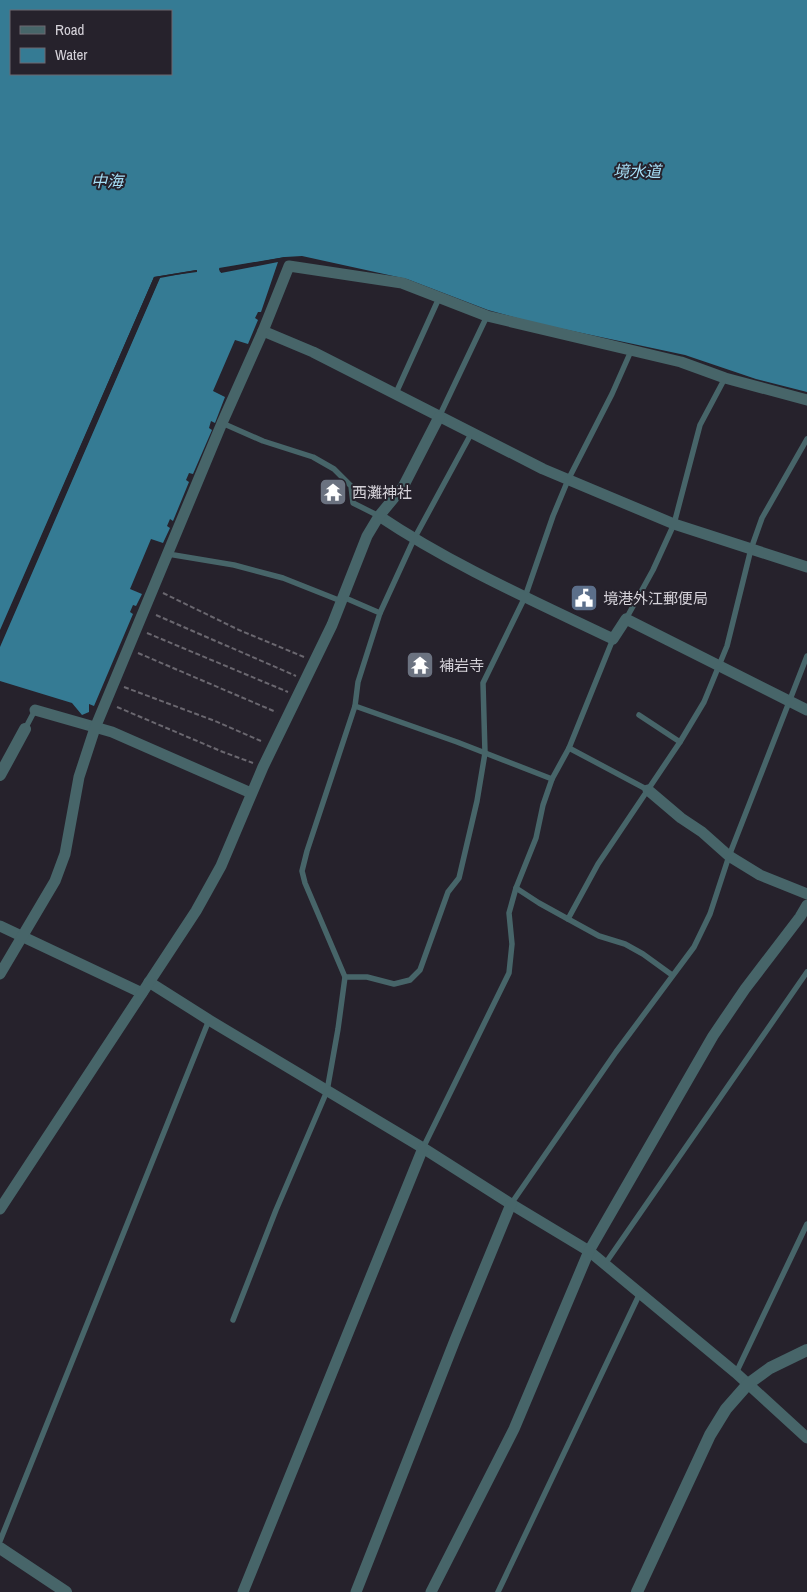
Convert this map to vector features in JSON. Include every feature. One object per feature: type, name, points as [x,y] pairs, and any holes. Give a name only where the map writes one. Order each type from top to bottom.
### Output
[{"type":"street","points":[[0,974],[55,881],[65,854],[79,777],[95,728],[289,266],[402,283],[487,316],[681,362],[725,378],[807,400]]},
{"type":"street","points":[[263,331],[313,352],[471,434],[568,480],[674,524],[807,567]]},
{"type":"street","points":[[0,1209],[196,911],[221,866],[263,766],[342,599],[367,536],[379,516],[403,487],[438,417]]},
{"type":"street","points":[[379,516],[414,540],[613,639],[626,619],[807,710]]},
{"type":"street","points":[[35,710],[112,732],[251,793]]},
{"type":"street","points":[[0,775],[25,729]]},
{"type":"street","points":[[648,790],[681,818],[702,832],[729,856],[760,875],[807,894]]},
{"type":"street","points":[[431,1592],[514,1429],[589,1251],[713,1036],[807,905]]},
{"type":"street","points":[[0,926],[142,993]]},
{"type":"street","points":[[149,982],[589,1251],[736,1373],[807,1438]]},
{"type":"street","points":[[244,1592],[423,1148]]},
{"type":"street","points":[[356,1592],[455,1340],[511,1204]]},
{"type":"street","points":[[637,1592],[710,1435],[726,1409],[748,1384],[770,1368],[807,1350]]},
{"type":"street","points":[[0,1548],[66,1592]]},
{"type":"lane","points":[[396,394],[439,298]]},
{"type":"lane","points":[[438,417],[487,316]]},
{"type":"lane","points":[[345,977],[367,977],[394,984],[410,980],[420,970],[448,892],[459,878],[477,802],[485,753],[483,683],[526,597],[552,516],[568,480],[612,394],[631,351]]},
{"type":"lane","points":[[626,619],[653,570],[674,524],[700,426],[725,378]]},
{"type":"lane","points":[[222,423],[263,441],[313,457],[334,469],[351,486],[353,503],[379,516]]},
{"type":"lane","points":[[233,1320],[276,1210],[327,1091],[338,1028],[345,977],[305,883],[302,871],[307,851],[355,706],[358,682],[380,613],[414,540],[471,434]]},
{"type":"lane","points":[[568,919],[598,864],[680,742],[704,702],[726,646],[751,549],[762,518],[807,439]]},
{"type":"lane","points":[[168,554],[234,565],[283,578],[380,613]]},
{"type":"lane","points":[[423,1148],[509,973],[512,944],[510,913],[516,888],[533,847],[543,805],[552,779],[569,748],[613,639]]},
{"type":"lane","points":[[511,1204],[616,1052],[694,947],[710,914],[729,856],[807,656]]},
{"type":"lane","points":[[355,706],[552,779]]},
{"type":"lane","points":[[25,729],[35,710]]},
{"type":"lane","points":[[639,715],[680,742]]},
{"type":"lane","points":[[569,748],[648,790]]},
{"type":"lane","points":[[516,888],[599,936],[625,944],[672,975]]},
{"type":"lane","points":[[605,1264],[807,972]]},
{"type":"lane","points":[[0,1541],[209,1020]]},
{"type":"lane","points":[[736,1373],[807,1224]]},
{"type":"lane","points":[[498,1592],[640,1293]]},
{"type":"path","points":[[154,589],[238,630],[314,661]]},
{"type":"path","points":[[144,610],[305,680]]},
{"type":"path","points":[[136,629],[297,696]]},
{"type":"path","points":[[128,649],[287,717]]},
{"type":"path","points":[[113,682],[215,721],[273,746]]},
{"type":"path","points":[[105,702],[152,720],[223,752],[263,766]]},
{"type":"water","points":[[0,0],[807,0],[807,392],[756,379],[685,355],[535,323],[488,310],[407,279],[302,256],[219,268],[221,273],[278,262],[261,312],[258,312],[255,318],[258,320],[248,344],[235,340],[213,391],[225,397],[215,423],[211,421],[209,428],[212,430],[193,474],[189,473],[186,480],[189,482],[173,521],[170,519],[167,526],[170,528],[163,543],[151,539],[130,589],[142,594],[136,606],[133,605],[130,612],[133,614],[94,706],[89,704],[89,712],[82,715],[72,703],[0,681],[0,647],[160,278],[197,271],[154,277],[0,630]]},
{"type":"pier","points":[[285,257],[280,261],[220,272],[219,269]]},
{"type":"pier","points":[[197,270],[197,272],[160,277],[0,645],[0,641],[157,279],[0,632],[154,277]]},
{"type":"place","name":"西灘神社","points":[[333,492]]},
{"type":"place","name":"境港外江郵便局","points":[[584,598]]},
{"type":"place","name":"補岩寺","points":[[420,665]]},
{"type":"water label","name":"境水道","points":[[637,171]]},
{"type":"water label","name":"中海","points":[[107,181]]}]
